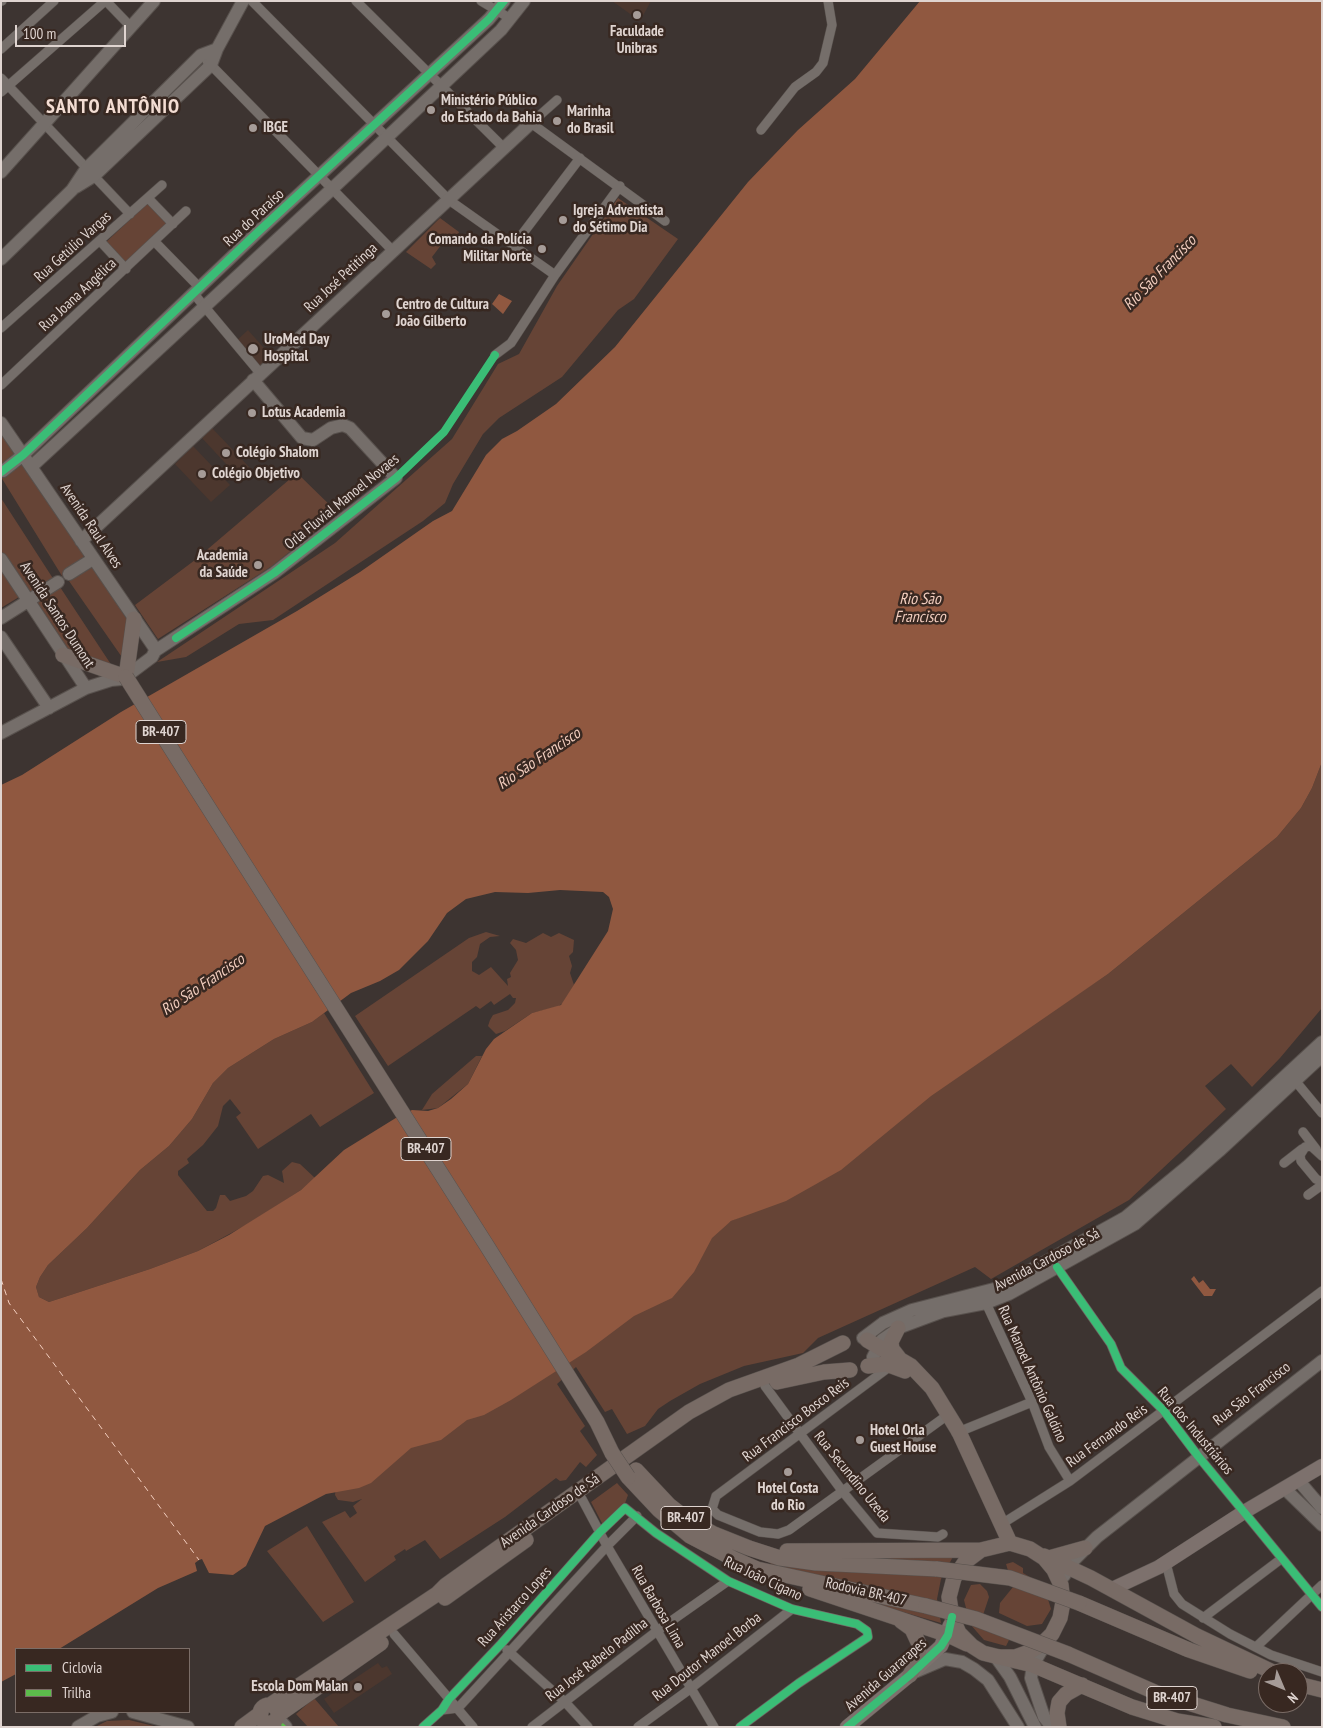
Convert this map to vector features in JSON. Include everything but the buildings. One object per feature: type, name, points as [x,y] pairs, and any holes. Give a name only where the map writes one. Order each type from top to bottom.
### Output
[{"type":"highway","points":[[69,657],[124,678],[135,622]]},
{"type":"highway","name":"BR-407","points":[[124,678],[196,788],[196,803],[238,868],[253,877],[597,1422],[611,1435],[632,1474]]},
{"type":"highway","points":[[896,1362],[891,1342],[898,1328]]},
{"type":"highway","points":[[870,1350],[860,1371],[850,1370],[845,1367],[840,1358],[843,1343],[853,1337],[870,1350],[922,1376],[956,1433],[1010,1543]]},
{"type":"highway","name":"Avenida Cardoso de Sá","points":[[272,1720],[437,1594],[446,1585],[689,1412],[729,1390],[795,1367],[843,1343]]},
{"type":"highway","points":[[870,1350],[896,1362]]},
{"type":"highway","name":"Avenida Cardoso de Sá","points":[[242,1727],[272,1720],[490,1568],[582,1499],[696,1419],[732,1398],[764,1386],[809,1375],[850,1370]]},
{"type":"highway","points":[[956,1433],[989,1516],[992,1531],[983,1549],[965,1562],[954,1578],[949,1597],[952,1617],[959,1633],[972,1646]]},
{"type":"highway","name":"Rodovia BR-407","points":[[632,1474],[687,1519],[714,1534],[780,1558],[816,1563],[937,1569],[1010,1578],[1079,1602],[1189,1650],[1258,1673]]},
{"type":"highway","name":"Rodovia BR-407","points":[[632,1474],[659,1510],[690,1536],[757,1569],[926,1606],[976,1619],[1068,1654],[1157,1693],[1227,1715],[1282,1727]]},
{"type":"highway","points":[[749,1548],[780,1551],[983,1549],[1010,1543],[1030,1549],[1091,1578],[1196,1636],[1258,1665]]},
{"type":"highway","points":[[1049,1558],[1085,1548],[1083,1560],[1091,1578]]},
{"type":"highway","points":[[997,1657],[1014,1656],[1029,1652],[1042,1644],[1052,1634],[1060,1618],[1063,1602],[1061,1585],[1054,1570],[1044,1558],[1030,1549]]},
{"type":"highway","points":[[757,1569],[776,1579],[948,1634],[997,1657],[1033,1665],[1132,1706],[1177,1721],[1214,1727]]},
{"type":"highway","points":[[894,1617],[912,1629],[919,1644],[918,1659],[910,1675]]},
{"type":"highway","points":[[1037,1724],[1066,1694],[1082,1686]]},
{"type":"highway","points":[[1308,1686],[1322,1690]]},
{"type":"highway","points":[[1059,1702],[1057,1712],[1059,1727]]},
{"type":"highway","points":[[1274,1727],[1282,1727]]},
{"type":"main road","points":[[1112,1589],[1166,1563],[1244,1512],[1322,1466]]},
{"type":"main road","name":"Avenida Guararapes","points":[[847,1727],[910,1675],[941,1646],[948,1634],[952,1617]]},
{"type":"street","points":[[1,49],[54,1]]},
{"type":"street","points":[[1,92],[105,1],[131,27]]},
{"type":"street","points":[[1,172],[154,1]]},
{"type":"street","points":[[90,172],[212,65],[217,49],[243,1]]},
{"type":"street","points":[[252,1],[449,200],[555,275]]},
{"type":"street","points":[[356,1],[504,148]]},
{"type":"street","points":[[481,1],[500,6],[511,19]]},
{"type":"street","points":[[31,467],[387,138],[511,19],[524,1]]},
{"type":"street","points":[[761,130],[795,87],[816,72],[823,63],[832,25],[828,1]]},
{"type":"street","name":"Rua do Paraíso","points":[[3,471],[23,455],[259,231],[430,74],[500,6]]},
{"type":"street","points":[[1,259],[90,172],[201,55],[217,49]]},
{"type":"street","points":[[201,55],[322,175],[394,251]]},
{"type":"street","points":[[1,78],[130,214]]},
{"type":"street","name":"Rua José Petitinga","points":[[81,541],[557,100]]},
{"type":"street","points":[[531,123],[620,186],[665,221]]},
{"type":"street","points":[[514,245],[580,158]]},
{"type":"street","name":"Rua Getúlio Vargas","points":[[1,328],[162,185]]},
{"type":"street","points":[[495,355],[511,344],[555,275],[620,186]]},
{"type":"street","points":[[148,198],[173,224]]},
{"type":"street","name":"Rua Joana Angélica","points":[[1,385],[186,211]]},
{"type":"street","points":[[259,231],[272,245]]},
{"type":"street","points":[[100,241],[126,269]]},
{"type":"street","points":[[155,242],[197,291],[205,307],[257,377]]},
{"type":"street","name":"Orla Fluvial Manoel Novaes","points":[[124,678],[152,657],[154,649],[274,573],[396,478],[350,428],[343,425],[332,428],[313,440],[302,438],[257,377]]},
{"type":"street","name":"Avenida Raul Alves","points":[[1,424],[154,649]]},
{"type":"street","name":"Avenida Santos Dumont","points":[[1,559],[69,657],[86,688]]},
{"type":"street","points":[[69,574],[93,559]]},
{"type":"street","points":[[1,618],[58,582]]},
{"type":"street","points":[[1,637],[49,708]]},
{"type":"street","points":[[1,733],[86,688],[124,678]]},
{"type":"street","name":"Avenida Cardoso de Sá","points":[[870,1350],[898,1328],[944,1311],[986,1303],[1009,1294],[1149,1214],[1292,1076],[1322,1042]]},
{"type":"street","name":"Avenida Cardoso de Sá","points":[[870,1350],[883,1323],[912,1310],[998,1288],[1126,1217],[1150,1200],[1292,1076],[1322,1056]]},
{"type":"street","points":[[1292,1076],[1322,1113]]},
{"type":"street","points":[[1303,1132],[1319,1152]]},
{"type":"street","points":[[1284,1163],[1303,1149],[1311,1146],[1319,1152]]},
{"type":"street","points":[[1303,1149],[1300,1155],[1301,1160],[1316,1179],[1322,1183],[1308,1195]]},
{"type":"street","name":"Rua dos Industriários","points":[[1057,1267],[1112,1344],[1121,1368],[1164,1411],[1281,1559],[1322,1606]]},
{"type":"street","name":"Rua Fernando Reis","points":[[1000,1525],[1070,1481],[1322,1291]]},
{"type":"street","name":"Rua Manoel Antônio Galdino","points":[[986,1303],[1032,1402],[1049,1447],[1070,1481]]},
{"type":"street","name":"Rua São Francisco","points":[[1068,1567],[1085,1548],[1198,1456],[1322,1361]]},
{"type":"street","name":"Rua Francisco Bosco Reis","points":[[843,1492],[789,1530],[778,1534],[769,1534],[718,1515],[711,1508],[716,1496],[896,1362]]},
{"type":"street","name":"Rua Secundino Uzeda","points":[[764,1386],[843,1492],[877,1533],[938,1537],[943,1534]]},
{"type":"street","points":[[956,1433],[1032,1402]]},
{"type":"street","points":[[843,1492],[946,1415]]},
{"type":"street","points":[[1298,1480],[1317,1506],[1322,1525]]},
{"type":"street","points":[[1284,1488],[1317,1506]]},
{"type":"street","name":"Rua Barbosa Lima","points":[[582,1499],[656,1631],[714,1727]]},
{"type":"street","name":"Rua Aristarco Lopes","points":[[426,1726],[600,1532],[623,1508],[628,1508]]},
{"type":"street","name":"Rua João Cigano","points":[[628,1508],[656,1533],[728,1581],[792,1609],[857,1624],[867,1631],[868,1637],[740,1727]]},
{"type":"street","name":"Rua Aristarco Lopes","points":[[458,1708],[637,1516]]},
{"type":"street","points":[[1203,1618],[1281,1559]]},
{"type":"street","points":[[1166,1563],[1174,1594],[1182,1604],[1203,1618],[1282,1660],[1322,1672]]},
{"type":"street","points":[[1061,1585],[1068,1567]]},
{"type":"street","name":"Rua José Rabelo Padilha","points":[[532,1727],[656,1631],[728,1581]]},
{"type":"street","points":[[1256,1647],[1322,1585]]},
{"type":"street","name":"Rua Doutor Manoel Borba","points":[[638,1727],[792,1609]]},
{"type":"street","points":[[394,1634],[473,1727]]},
{"type":"street","points":[[1037,1724],[1031,1678],[1033,1665],[1052,1634]]},
{"type":"street","points":[[501,1644],[565,1702],[588,1727]]},
{"type":"street","points":[[997,1657],[1037,1724]]},
{"type":"street","points":[[910,1675],[946,1659],[962,1662],[988,1680],[1018,1727]]},
{"type":"street","points":[[442,1710],[458,1708]]},
{"type":"street","points":[[78,1727],[97,1716],[108,1713]]},
{"type":"street","points":[[137,1713],[188,1727]]},
{"type":"shaded area","name":"Faculdade Unibras","points":[[612,1],[651,1],[640,21]]},
{"type":"shaded area","points":[[618,198],[678,239],[634,299],[618,310],[562,377],[499,418],[483,434],[453,484],[445,503],[423,521],[273,620],[239,624],[186,657],[157,662],[335,543],[452,439],[498,364],[519,354],[557,286]]},
{"type":"shaded area","points":[[148,203],[168,225],[127,264],[106,242]]},
{"type":"shaded area","points":[[440,218],[459,232],[456,239],[448,236],[432,257],[436,264],[431,269],[406,252]]},
{"type":"shaded area","name":"UroMed Day Hospital","points":[[248,330],[271,356],[257,369],[235,342]]},
{"type":"shaded area","name":"Colégio Shalom","points":[[212,428],[251,469],[239,478],[202,438]]},
{"type":"shaded area","points":[[1,431],[18,454],[1,467]]},
{"type":"shaded area","name":"Colégio Objetivo","points":[[193,446],[230,485],[211,502],[175,464]]},
{"type":"shaded area","points":[[25,463],[83,551],[84,559],[81,564],[62,576],[1,477]]},
{"type":"shaded area","points":[[297,473],[338,513],[272,566],[158,639],[135,605],[195,560]]},
{"type":"shaded area","points":[[1,498],[54,580],[36,591],[29,592],[1,553]]},
{"type":"shaded area","points":[[93,567],[128,621],[126,663],[69,581]]},
{"type":"shaded area","points":[[1,568],[19,597],[1,608]]},
{"type":"shaded area","points":[[60,587],[114,669],[66,653],[34,603]]},
{"type":"shaded area","points":[[1322,762],[1322,1008],[1280,1058],[1252,1087],[1231,1064],[1205,1086],[1226,1109],[1129,1200],[991,1279],[975,1267],[818,1338],[803,1353],[744,1366],[700,1384],[658,1409],[645,1426],[627,1434],[612,1409],[605,1412],[576,1367],[557,1384],[585,1426],[580,1431],[597,1455],[586,1467],[580,1462],[566,1480],[560,1481],[556,1478],[505,1517],[440,1559],[425,1540],[394,1556],[396,1560],[365,1582],[322,1522],[345,1511],[350,1518],[357,1513],[353,1506],[362,1499],[353,1502],[338,1500],[335,1495],[336,1487],[731,1221],[756,1210],[1108,974],[1277,837],[1301,808],[1312,788]]},
{"type":"shaded area","points":[[486,932],[500,936],[490,937],[480,944],[477,957],[472,962],[472,971],[479,975],[491,967],[508,986],[507,979],[511,977],[510,973],[518,960],[516,950],[510,943],[513,939],[526,943],[543,933],[551,937],[559,933],[574,940],[573,952],[569,956],[572,966],[570,973],[574,985],[563,1003],[557,1007],[532,1013],[505,1031],[496,1034],[488,1026],[490,1020],[493,1015],[508,1010],[515,1003],[516,998],[513,998],[510,994],[494,1005],[491,1001],[480,1009],[476,1006],[388,1066],[355,1016],[469,938]]},
{"type":"shaded area","points":[[324,1013],[374,1093],[320,1127],[311,1114],[258,1149],[236,1117],[241,1113],[230,1099],[223,1106],[218,1126],[203,1145],[187,1159],[189,1163],[178,1171],[178,1175],[207,1211],[213,1211],[216,1208],[220,1195],[225,1195],[230,1201],[246,1196],[253,1191],[263,1176],[268,1175],[284,1183],[282,1171],[292,1162],[300,1164],[315,1178],[301,1190],[246,1225],[198,1251],[49,1302],[39,1297],[36,1287],[48,1265],[87,1228],[140,1170],[169,1146],[192,1119],[213,1083],[228,1068],[274,1039],[312,1022]]},
{"type":"shaded area","points":[[476,1056],[482,1056],[468,1084],[438,1108],[422,1110],[432,1094]]},
{"type":"shaded area","points":[[617,1483],[628,1495],[624,1506],[603,1525],[591,1502]]},
{"type":"shaded area","points":[[307,1526],[354,1602],[323,1622],[267,1551]]},
{"type":"shaded area","points":[[766,1552],[955,1553],[941,1579],[937,1599],[941,1623],[775,1575]]},
{"type":"shaded area","points":[[1013,1562],[1023,1568],[1023,1573],[1035,1580],[1047,1596],[1051,1609],[1042,1624],[1027,1626],[999,1613],[1000,1603],[1013,1587],[1006,1564]]},
{"type":"shaded area","points":[[980,1584],[987,1591],[989,1597],[983,1615],[1009,1640],[1006,1646],[984,1640],[970,1624],[964,1600],[971,1585]]},
{"type":"shaded area","name":"Escola Dom Malan","points":[[378,1663],[382,1668],[387,1666],[392,1674],[334,1713],[324,1699]]},
{"type":"shaded area","points":[[314,1698],[339,1727],[308,1727],[296,1714]]},
{"type":"shaded area","points":[[129,1720],[158,1727],[95,1727],[107,1721]]},
{"type":"water","name":"Rio São Francisco","points":[[920,1],[1322,1],[1322,762],[1312,788],[1301,808],[1277,837],[1108,974],[931,1096],[841,1170],[786,1201],[731,1221],[712,1238],[694,1272],[672,1298],[634,1316],[586,1352],[511,1400],[484,1415],[467,1420],[441,1440],[411,1448],[371,1483],[359,1488],[326,1494],[265,1526],[246,1566],[233,1575],[209,1573],[202,1559],[199,1560],[195,1563],[197,1571],[158,1588],[61,1648],[15,1648],[15,1675],[1,1682],[1,785],[22,775],[121,712],[297,611],[360,572],[433,521],[452,511],[486,455],[502,439],[556,404],[615,347],[748,182],[798,130],[855,79]],"holes":[[[560,890],[603,892],[609,897],[613,909],[608,931],[561,1005],[532,1013],[494,1039],[486,1049],[468,1084],[451,1099],[438,1108],[428,1111],[412,1110],[399,1116],[344,1150],[301,1190],[229,1235],[198,1251],[49,1302],[39,1297],[36,1287],[48,1265],[87,1228],[140,1170],[169,1146],[192,1119],[213,1083],[228,1068],[274,1039],[312,1022],[351,993],[380,981],[399,970],[428,941],[447,913],[466,899],[495,892],[528,893]]]},
{"type":"water","points":[[499,294],[512,301],[503,314],[492,304]]},
{"type":"water","points":[[1194,1276],[1199,1283],[1203,1280],[1210,1289],[1216,1289],[1212,1296],[1204,1296],[1191,1279]]},
{"type":"ferry route","points":[[1,1279],[9,1303],[199,1560]]},
{"type":"cycle path","points":[[1,472],[23,455],[259,231],[489,19],[504,1]]},
{"type":"cycle path","points":[[176,638],[274,573],[396,478],[444,432],[495,355]]},
{"type":"cycle path","points":[[1057,1267],[1111,1344],[1121,1368],[1164,1411],[1198,1456],[1322,1607]]},
{"type":"cycle path","points":[[423,1727],[442,1710],[449,1699],[501,1644],[600,1532],[625,1508],[656,1533],[728,1581],[792,1609],[857,1624],[867,1631],[868,1637],[799,1683],[740,1727]]},
{"type":"cycle path","points":[[847,1727],[910,1675],[941,1646],[948,1635],[952,1617]]},
{"type":"place","name":"Faculdade Unibras","points":[[637,15]]},
{"type":"place","name":"Ministério Público do Estado da Bahia","points":[[431,110]]},
{"type":"place","name":"Marinha do Brasil","points":[[557,121]]},
{"type":"place","name":"IBGE","points":[[253,128]]},
{"type":"place","name":"Igreja Adventista do Sétimo Dia","points":[[563,220]]},
{"type":"place","name":"Comando da Polícia Militar Norte","points":[[542,249]]},
{"type":"place","name":"Centro de Cultura João Gilberto","points":[[386,314]]},
{"type":"place","name":"UroMed Day Hospital","points":[[253,349]]},
{"type":"place","name":"Lotus Academia","points":[[252,413]]},
{"type":"place","name":"Colégio Shalom","points":[[226,453]]},
{"type":"place","name":"Colégio Objetivo","points":[[202,474]]},
{"type":"place","name":"Academia da Saúde","points":[[258,565]]},
{"type":"place","name":"Hotel Orla Guest House","points":[[860,1440]]},
{"type":"place","name":"Hotel Costa do Rio","points":[[788,1472]]},
{"type":"place","name":"Escola Dom Malan","points":[[358,1687]]},
{"type":"district","name":"SANTO ANTÔNIO","points":[[113,107]]}]
